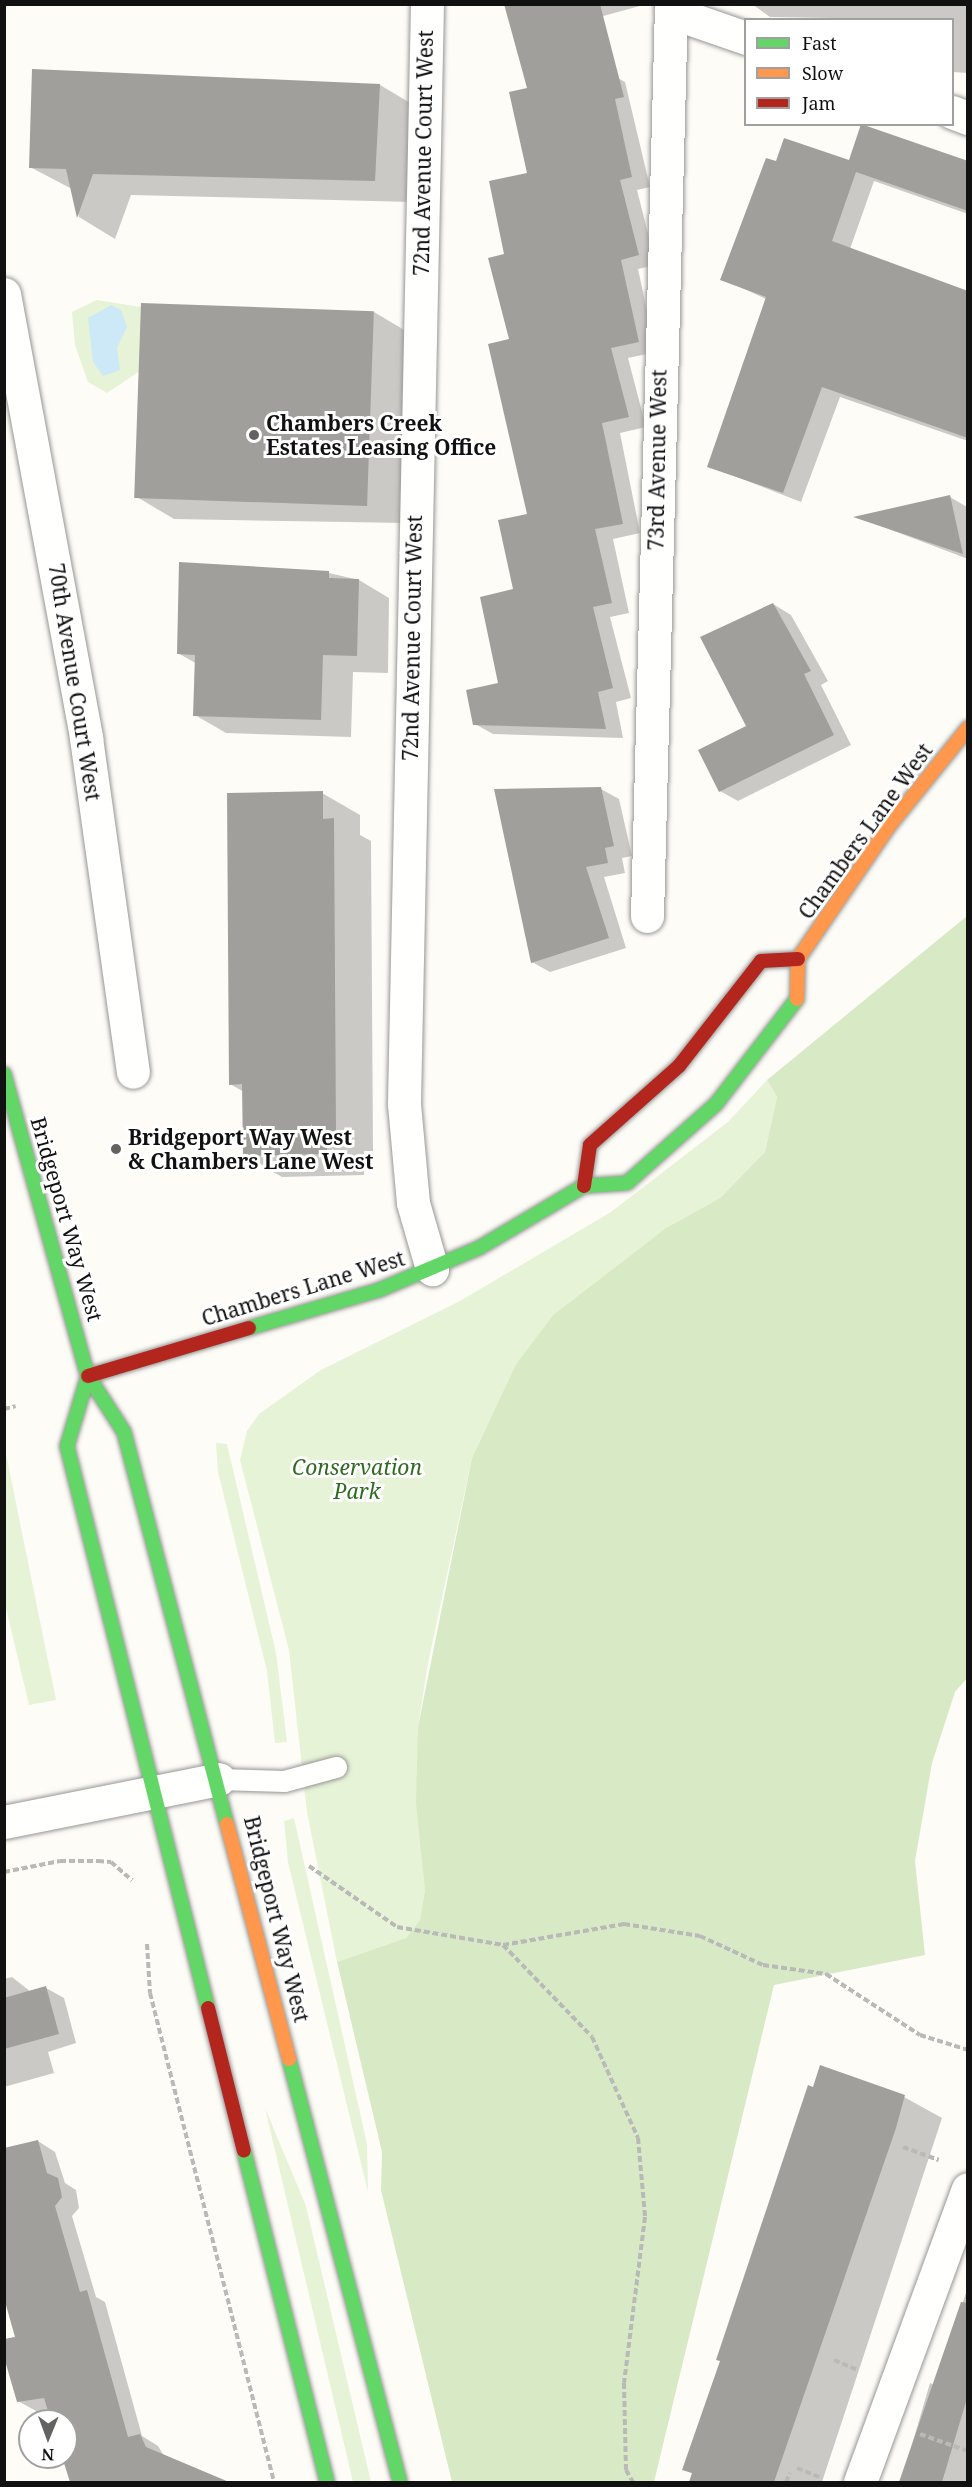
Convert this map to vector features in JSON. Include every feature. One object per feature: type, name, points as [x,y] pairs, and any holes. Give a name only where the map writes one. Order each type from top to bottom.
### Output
[{"type":"main road","name":"Chambers Lane West","points":[[88,1376],[432,1269],[584,1186],[627,1183],[716,1104],[797,999],[798,959],[889,826],[965,737]]},
{"type":"main road","points":[[584,1186],[590,1144],[679,1066],[761,961],[798,959]]},
{"type":"main road","name":"Bridgeport Way West","points":[[4,1074],[88,1376],[124,1432],[219,1779],[400,2482]]},
{"type":"main road","points":[[88,1376],[68,1446],[327,2482]]},
{"type":"street","name":"72nd Avenue Court West","points":[[427,4],[404,1104],[413,1203],[432,1269]]},
{"type":"street","points":[[671,8],[744,38]]},
{"type":"street","name":"73rd Avenue West","points":[[647,916],[671,8]]},
{"type":"street","name":"70th Avenue Court West","points":[[4,294],[84,727],[133,1072]]},
{"type":"street","points":[[4,1822],[154,1789],[219,1779]]},
{"type":"street","points":[[860,2482],[968,2189]]},
{"type":"lane","points":[[219,1779],[284,1781],[336,1767]]},
{"type":"path","points":[[4,1409],[16,1406]]},
{"type":"path","points":[[4,1872],[60,1861],[111,1862],[137,1889]]},
{"type":"path","points":[[309,1866],[398,1928],[503,1945],[624,1924],[700,1936],[763,1965],[826,1974],[920,2035],[968,2050]]},
{"type":"path","points":[[148,1940],[150,1993],[274,2482]]},
{"type":"path","points":[[503,1945],[592,2037],[638,2138],[645,2217],[624,2383],[626,2470],[633,2482]]},
{"type":"path","points":[[903,2147],[916,2152]]},
{"type":"path","points":[[834,2360],[847,2365]]},
{"type":"path","points":[[958,2447],[968,2451]]},
{"type":"path","points":[[797,2468],[811,2474]]},
{"type":"path","points":[[786,2482],[790,2473]]},
{"type":"green space","points":[[97,300],[141,307],[140,371],[107,393],[88,382],[75,345],[72,312]]},
{"type":"green space","points":[[967,916],[968,1677],[955,1692],[932,1763],[915,1861],[925,1955],[774,1985],[654,2482],[452,2482],[381,2190],[382,2152],[337,1962],[406,1938],[420,1920],[425,1890],[416,1803],[418,1727],[472,1458],[516,1364],[553,1315],[666,1228],[720,1198],[765,1152],[777,1097],[767,1080]]},
{"type":"green space","name":"Conservation Park","points":[[767,1080],[777,1097],[765,1152],[720,1198],[666,1228],[553,1315],[516,1364],[472,1458],[428,1663],[418,1727],[425,1890],[420,1920],[406,1938],[337,1962],[307,1812],[289,1650],[240,1460],[247,1431],[259,1414],[321,1370],[460,1301],[611,1212],[728,1122]]},
{"type":"green space","points":[[216,1443],[227,1444],[276,1653],[287,1742],[275,1743],[267,1671],[218,1472]]},
{"type":"green space","points":[[4,1444],[56,1700],[29,1705],[5,1604]]},
{"type":"green space","points":[[294,1818],[367,2144],[368,2192],[288,1862],[284,1821]]},
{"type":"green space","points":[[265,2108],[306,2206],[371,2482],[353,2482]]},
{"type":"water","points":[[111,305],[121,310],[127,327],[117,348],[120,370],[103,376],[93,362],[88,318]]},
{"type":"building","points":[[504,4],[600,4],[624,97],[615,99],[632,177],[620,180],[639,255],[621,260],[639,342],[611,348],[629,417],[602,423],[623,524],[595,529],[612,603],[593,607],[613,688],[598,692],[606,729],[473,725],[466,690],[498,683],[480,597],[513,589],[498,520],[527,514],[488,344],[509,339],[488,258],[504,254],[489,181],[527,173],[509,92],[527,88]]},
{"type":"building","points":[[32,69],[380,84],[375,181],[93,174],[77,218],[66,169],[29,168]]},
{"type":"building","points":[[860,126],[867,126],[968,161],[968,211],[856,172],[832,241],[968,291],[968,438],[822,387],[783,493],[707,467],[766,297],[720,280],[766,158],[776,161],[784,138],[849,160]]},
{"type":"building","name":"Chambers Creek Estates Leasing Office","points":[[141,303],[374,311],[367,506],[134,498]]},
{"type":"building","points":[[950,495],[963,554],[853,517]]},
{"type":"building","points":[[179,562],[329,571],[329,578],[359,579],[357,656],[323,655],[321,720],[193,716],[195,655],[177,654]]},
{"type":"building","points":[[773,603],[811,671],[804,674],[834,735],[719,792],[698,750],[746,726],[700,637]]},
{"type":"building","points":[[601,787],[614,846],[605,848],[608,863],[586,867],[609,938],[531,963],[494,789]]},
{"type":"building","points":[[323,791],[323,819],[334,818],[336,1131],[327,1131],[327,1154],[243,1156],[242,1084],[229,1085],[227,793]]},
{"type":"building","points":[[46,1986],[59,2034],[4,2049],[4,1998]]},
{"type":"building","points":[[820,2065],[905,2095],[896,2128],[774,2482],[689,2482],[692,2473],[682,2470],[720,2361],[716,2360],[808,2085],[813,2087]]},
{"type":"building","points":[[38,2140],[47,2173],[58,2178],[62,2197],[55,2206],[80,2292],[87,2290],[128,2437],[140,2434],[146,2447],[229,2482],[70,2482],[66,2469],[78,2469],[78,2409],[47,2409],[44,2398],[17,2402],[4,2357],[4,2339],[15,2337],[4,2298],[4,2148]]},
{"type":"building","points":[[961,2302],[968,2303],[968,2395],[942,2482],[899,2482]]},
{"type":"traffic: fast","points":[[249,1328],[379,1290],[479,1248],[584,1186],[627,1183],[716,1104],[797,999]]},
{"type":"traffic: fast","points":[[4,1074],[88,1376],[124,1432],[227,1824]]},
{"type":"traffic: fast","points":[[88,1376],[67,1446],[208,2008]]},
{"type":"traffic: fast","points":[[289,2059],[400,2482]]},
{"type":"traffic: fast","points":[[244,2151],[327,2482]]},
{"type":"traffic: slow","points":[[797,999],[798,959],[889,826],[968,728]]},
{"type":"traffic: slow","points":[[227,1824],[289,2059]]},
{"type":"traffic: jam","points":[[584,1186],[590,1145],[679,1066],[761,961],[798,959]]},
{"type":"traffic: jam","points":[[88,1376],[249,1328]]},
{"type":"traffic: jam","points":[[208,2008],[244,2151]]},
{"type":"place","name":"Chambers Creek Estates Leasing Office","points":[[254,435]]},
{"type":"place","name":"Bridgeport Way West & Chambers Lane West","points":[[116,1149]]}]
